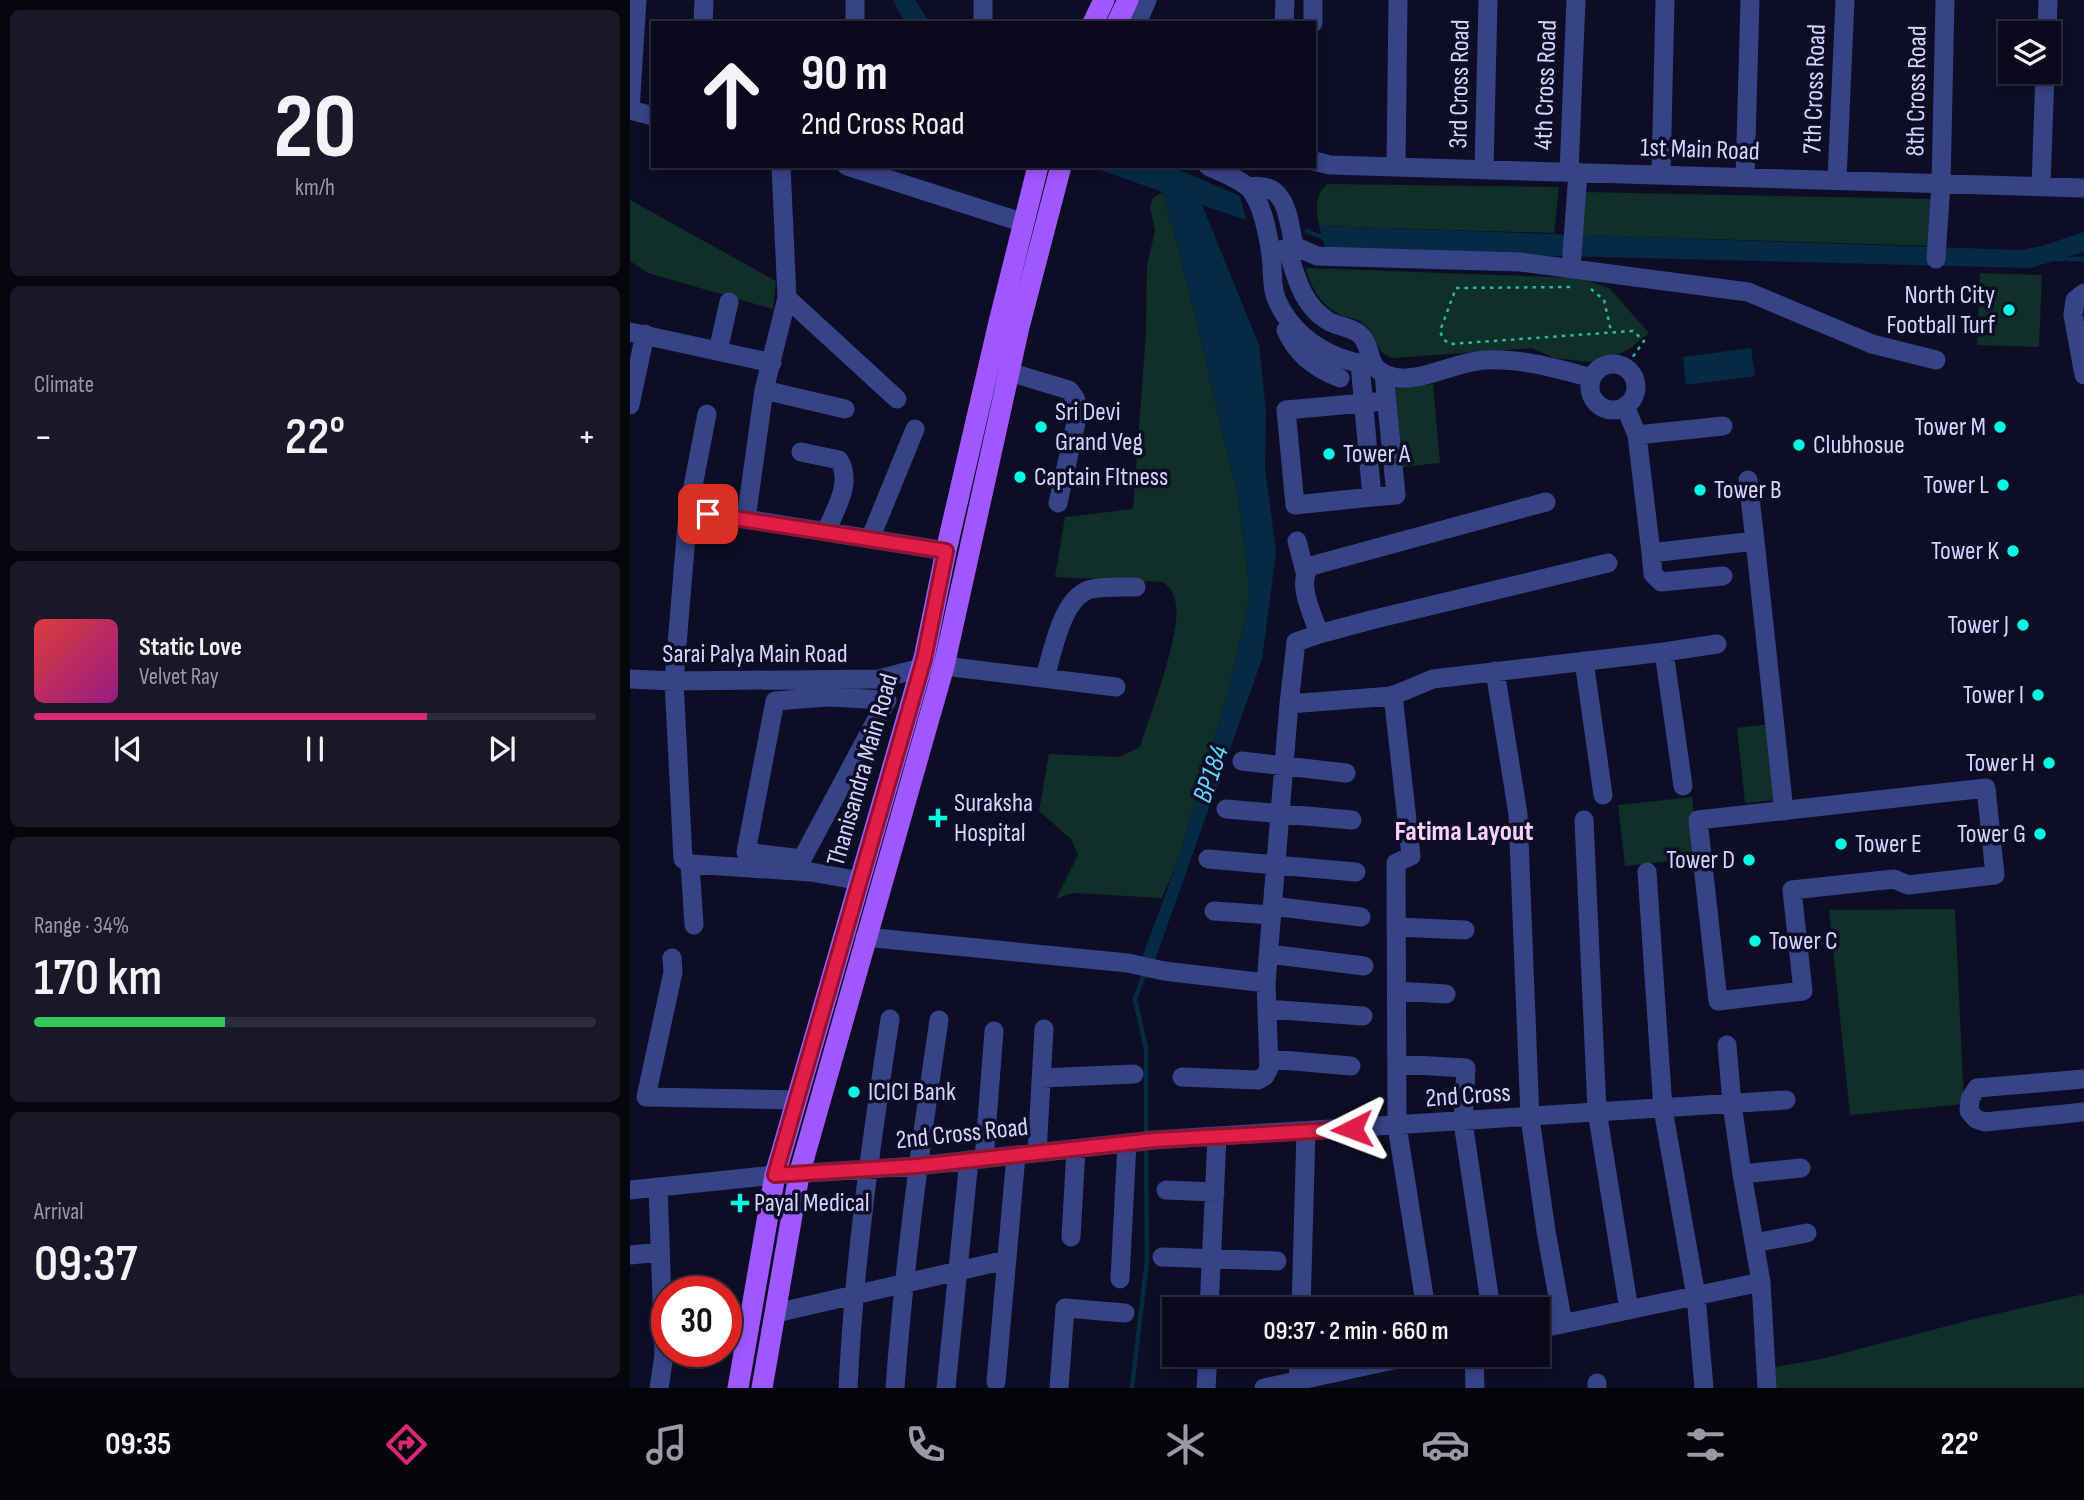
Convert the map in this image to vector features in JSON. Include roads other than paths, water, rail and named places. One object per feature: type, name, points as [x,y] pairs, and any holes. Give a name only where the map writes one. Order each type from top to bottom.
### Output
[{"type":"main road","points":[[1094,21],[1104,0]]},
{"type":"main road","points":[[1118,21],[1128,0]]},
{"type":"main road","name":"Thanisandra Main Road","points":[[738,1388],[775,1175],[921,668],[946,551],[1038,168]]},
{"type":"main road","name":"Thanisandra Main Road","points":[[762,1388],[799,1175],[944,666],[1009,372],[1060,168]]},
{"type":"street","points":[[637,0],[632,28],[630,110],[651,115]]},
{"type":"street","points":[[704,0],[704,21]]},
{"type":"street","points":[[855,0],[855,21]]},
{"type":"street","points":[[983,0],[983,21]]},
{"type":"street","points":[[1138,21],[1147,0]]},
{"type":"street","points":[[1284,21],[1285,0]]},
{"type":"street","points":[[1313,0],[1313,21]]},
{"type":"street","points":[[1396,167],[1398,0]]},
{"type":"street","name":"3rd Cross Road","points":[[1484,169],[1488,0]]},
{"type":"street","name":"4th Cross Road","points":[[1572,262],[1576,0]]},
{"type":"street","points":[[1661,175],[1665,0]]},
{"type":"street","points":[[1745,177],[1750,0]]},
{"type":"street","name":"7th Cross Road","points":[[1838,180],[1845,0]]},
{"type":"street","name":"8th Cross Road","points":[[1936,259],[1941,183],[1945,0]]},
{"type":"street","points":[[2047,21],[2048,0]]},
{"type":"street","points":[[2041,186],[2045,84]]},
{"type":"street","name":"1st Main Road","points":[[1316,161],[1396,167],[2084,188]]},
{"type":"street","points":[[746,519],[764,390],[787,298],[781,168]]},
{"type":"street","points":[[858,168],[1024,223]]},
{"type":"street","points":[[1212,168],[1248,187],[1270,188],[1282,198],[1284,249],[1276,297],[1299,332],[1318,348],[1343,360],[1395,377],[1416,377],[1451,366],[1492,359],[1527,363],[1592,378]]},
{"type":"street","points":[[1284,249],[1317,256],[1572,262],[1748,292],[1872,344],[1936,360]]},
{"type":"street","points":[[1284,249],[1310,305],[1326,320],[1359,334],[1366,342],[1372,368],[1387,400],[1396,495],[1295,505],[1286,410],[1387,400]]},
{"type":"street","points":[[2084,293],[2075,300],[2073,315],[2084,375]]},
{"type":"street","points":[[787,298],[897,399]]},
{"type":"street","points":[[718,351],[729,303]]},
{"type":"street","points":[[1285,312],[1285,328],[1300,351],[1322,370],[1339,378]]},
{"type":"street","points":[[631,395],[637,333],[772,363]]},
{"type":"street","points":[[1615,364],[1632,375],[1636,389],[1625,406],[1611,410],[1598,404],[1591,392],[1592,378],[1595,372],[1615,364]]},
{"type":"street","points":[[1372,368],[1363,403],[1372,497]]},
{"type":"street","points":[[1009,372],[1069,390],[1075,398],[1079,409],[1058,503]]},
{"type":"street","points":[[764,390],[845,409]]},
{"type":"street","points":[[1625,406],[1637,435],[1653,574],[1661,582],[1723,576]]},
{"type":"street","points":[[707,414],[688,512],[674,681],[683,859],[690,864],[811,872],[861,881]]},
{"type":"street","points":[[1637,435],[1723,426]]},
{"type":"street","points":[[870,539],[915,429]]},
{"type":"street","points":[[1367,440],[1390,438]]},
{"type":"street","points":[[801,452],[838,460],[844,469],[845,483],[826,532]]},
{"type":"street","points":[[1748,480],[1784,811]]},
{"type":"street","points":[[1305,572],[1311,566],[1546,502]]},
{"type":"street","points":[[688,512],[946,551]]},
{"type":"street","points":[[1297,541],[1305,572],[1304,581],[1319,634]]},
{"type":"street","points":[[1651,553],[1755,541]]},
{"type":"street","points":[[1182,1077],[1258,1080],[1265,1076],[1269,1068],[1266,982],[1296,642],[1319,634],[1608,563]]},
{"type":"street","points":[[1045,677],[1066,610],[1075,598],[1090,589],[1136,587]]},
{"type":"street","points":[[1289,704],[1393,695],[1433,679],[1664,652],[1717,643]]},
{"type":"street","points":[[1664,652],[1684,786]]},
{"type":"street","points":[[1584,661],[1603,795]]},
{"type":"street","name":"Sarai Palya Main Road","points":[[630,679],[785,679],[829,689],[876,689],[921,668],[944,666],[1116,687]]},
{"type":"street","points":[[1495,671],[1518,814],[1530,1118],[1563,1324]]},
{"type":"street","points":[[783,701],[785,679]]},
{"type":"street","points":[[829,689],[775,701],[746,852],[802,859],[887,700],[876,689]]},
{"type":"street","points":[[1393,695],[1412,856],[1396,863],[1397,1126],[1424,1297]]},
{"type":"street","points":[[1242,761],[1346,773]]},
{"type":"street","points":[[1986,788],[1996,875],[1908,885],[1894,878],[1792,890],[1803,991],[1718,1001],[1698,821],[1784,811],[1986,788]]},
{"type":"street","points":[[1226,809],[1352,820]]},
{"type":"street","points":[[1584,820],[1597,1111],[1629,1310]]},
{"type":"street","points":[[1208,859],[1356,872]]},
{"type":"street","points":[[690,864],[694,925]]},
{"type":"street","points":[[1647,872],[1663,1109],[1696,1296],[1704,1388]]},
{"type":"street","points":[[1214,911],[1272,910],[1361,916]]},
{"type":"street","points":[[1396,927],[1465,930]]},
{"type":"street","points":[[865,937],[1128,963],[1164,971],[1266,982]]},
{"type":"street","points":[[1269,954],[1364,966]]},
{"type":"street","points":[[672,958],[673,972],[646,1097],[797,1100]]},
{"type":"street","points":[[1397,991],[1446,994]]},
{"type":"street","points":[[1267,1009],[1363,1016]]},
{"type":"street","points":[[848,1388],[853,1295],[867,1170],[890,1019]]},
{"type":"street","points":[[895,1388],[903,1284],[917,1166],[939,1020]]},
{"type":"street","points":[[1037,1153],[1044,1029]]},
{"type":"street","points":[[946,1388],[957,1272],[994,1031]]},
{"type":"street","points":[[1727,1045],[1742,1174],[1761,1282],[1767,1388]]},
{"type":"street","points":[[1269,1059],[1351,1066]]},
{"type":"street","points":[[1397,1064],[1466,1068],[1463,1122],[1489,1297]]},
{"type":"street","points":[[1041,1079],[1134,1074]]},
{"type":"street","points":[[2084,1079],[1977,1088],[1970,1099],[1969,1111],[1976,1119],[1985,1122],[2084,1112]]},
{"type":"street","name":"2nd Cross","points":[[1140,1142],[1786,1101]]},
{"type":"street","points":[[1301,1297],[1306,1131]]},
{"type":"street","points":[[1210,1297],[1217,1137]]},
{"type":"street","points":[[1120,1279],[1140,1142]]},
{"type":"street","name":"2nd Cross Road","points":[[630,1190],[775,1175],[917,1166],[1140,1142]]},
{"type":"street","points":[[1071,1237],[1076,1149]]},
{"type":"street","points":[[996,1382],[1016,1155]]},
{"type":"street","points":[[1742,1174],[1801,1168]]},
{"type":"street","points":[[659,1187],[664,1356],[659,1388]]},
{"type":"street","points":[[1166,1190],[1215,1192]]},
{"type":"street","points":[[1754,1242],[1807,1233]]},
{"type":"street","points":[[630,1255],[660,1252]]},
{"type":"street","points":[[1161,1256],[1277,1261]]},
{"type":"street","points":[[776,1313],[1006,1260]]},
{"type":"street","points":[[1550,1327],[1761,1282]]},
{"type":"street","points":[[1059,1388],[1065,1308],[1125,1313]]},
{"type":"street","points":[[1206,1388],[1207,1367]]},
{"type":"street","points":[[1264,1388],[1333,1380],[1360,1367]]},
{"type":"street","points":[[1474,1367],[1475,1388]]},
{"type":"water","points":[[893,0],[915,0],[929,21],[904,21]]},
{"type":"water","points":[[1094,168],[1175,168],[1240,196],[1246,220],[1202,205],[1259,345],[1266,411],[1265,468],[1276,552],[1262,659],[1155,960],[1142,958],[1176,866],[1228,693],[1250,595],[1239,502],[1163,192]]},
{"type":"water","points":[[1319,226],[2021,250],[2084,232],[2084,252],[2030,268],[1326,250]]},
{"type":"water","points":[[1751,348],[1755,376],[1686,385],[1683,357]]},
{"type":"waterway","points":[[1307,231],[1326,239]]},
{"type":"waterway","points":[[2053,259],[2084,259]]},
{"type":"waterway","name":"BP184","points":[[1145,972],[1135,999],[1146,1049],[1146,1136]]},
{"type":"waterway","name":"BP184","points":[[1132,1388],[1147,1260],[1146,1145]]},
{"type":"place","name":"North City Football Turf","points":[[2009,310]]},
{"type":"place","name":"Sri Devi Grand Veg","points":[[1041,427]]},
{"type":"place","name":"Tower M","points":[[2000,427]]},
{"type":"place","name":"Clubhosue","points":[[1799,445]]},
{"type":"place","name":"Tower A","points":[[1329,454]]},
{"type":"place","name":"Captain FItness","points":[[1020,477]]},
{"type":"place","name":"Tower L","points":[[2003,485]]},
{"type":"place","name":"Tower B","points":[[1700,490]]},
{"type":"place","name":"Tower K","points":[[2013,551]]},
{"type":"place","name":"Tower J","points":[[2023,625]]},
{"type":"place","name":"Tower I","points":[[2038,695]]},
{"type":"place","name":"Tower H","points":[[2049,763]]},
{"type":"place","name":"Suraksha Hospital","points":[[938,818]]},
{"type":"place","name":"Tower G","points":[[2040,834]]},
{"type":"place","name":"Tower E","points":[[1841,844]]},
{"type":"place","name":"Tower D","points":[[1749,860]]},
{"type":"place","name":"Tower C","points":[[1755,941]]},
{"type":"place","name":"ICICI Bank","points":[[854,1092]]},
{"type":"place","name":"Payal Medical","points":[[740,1203]]},
{"type":"district","name":"Fatima Layout","points":[[1464,831]]}]
